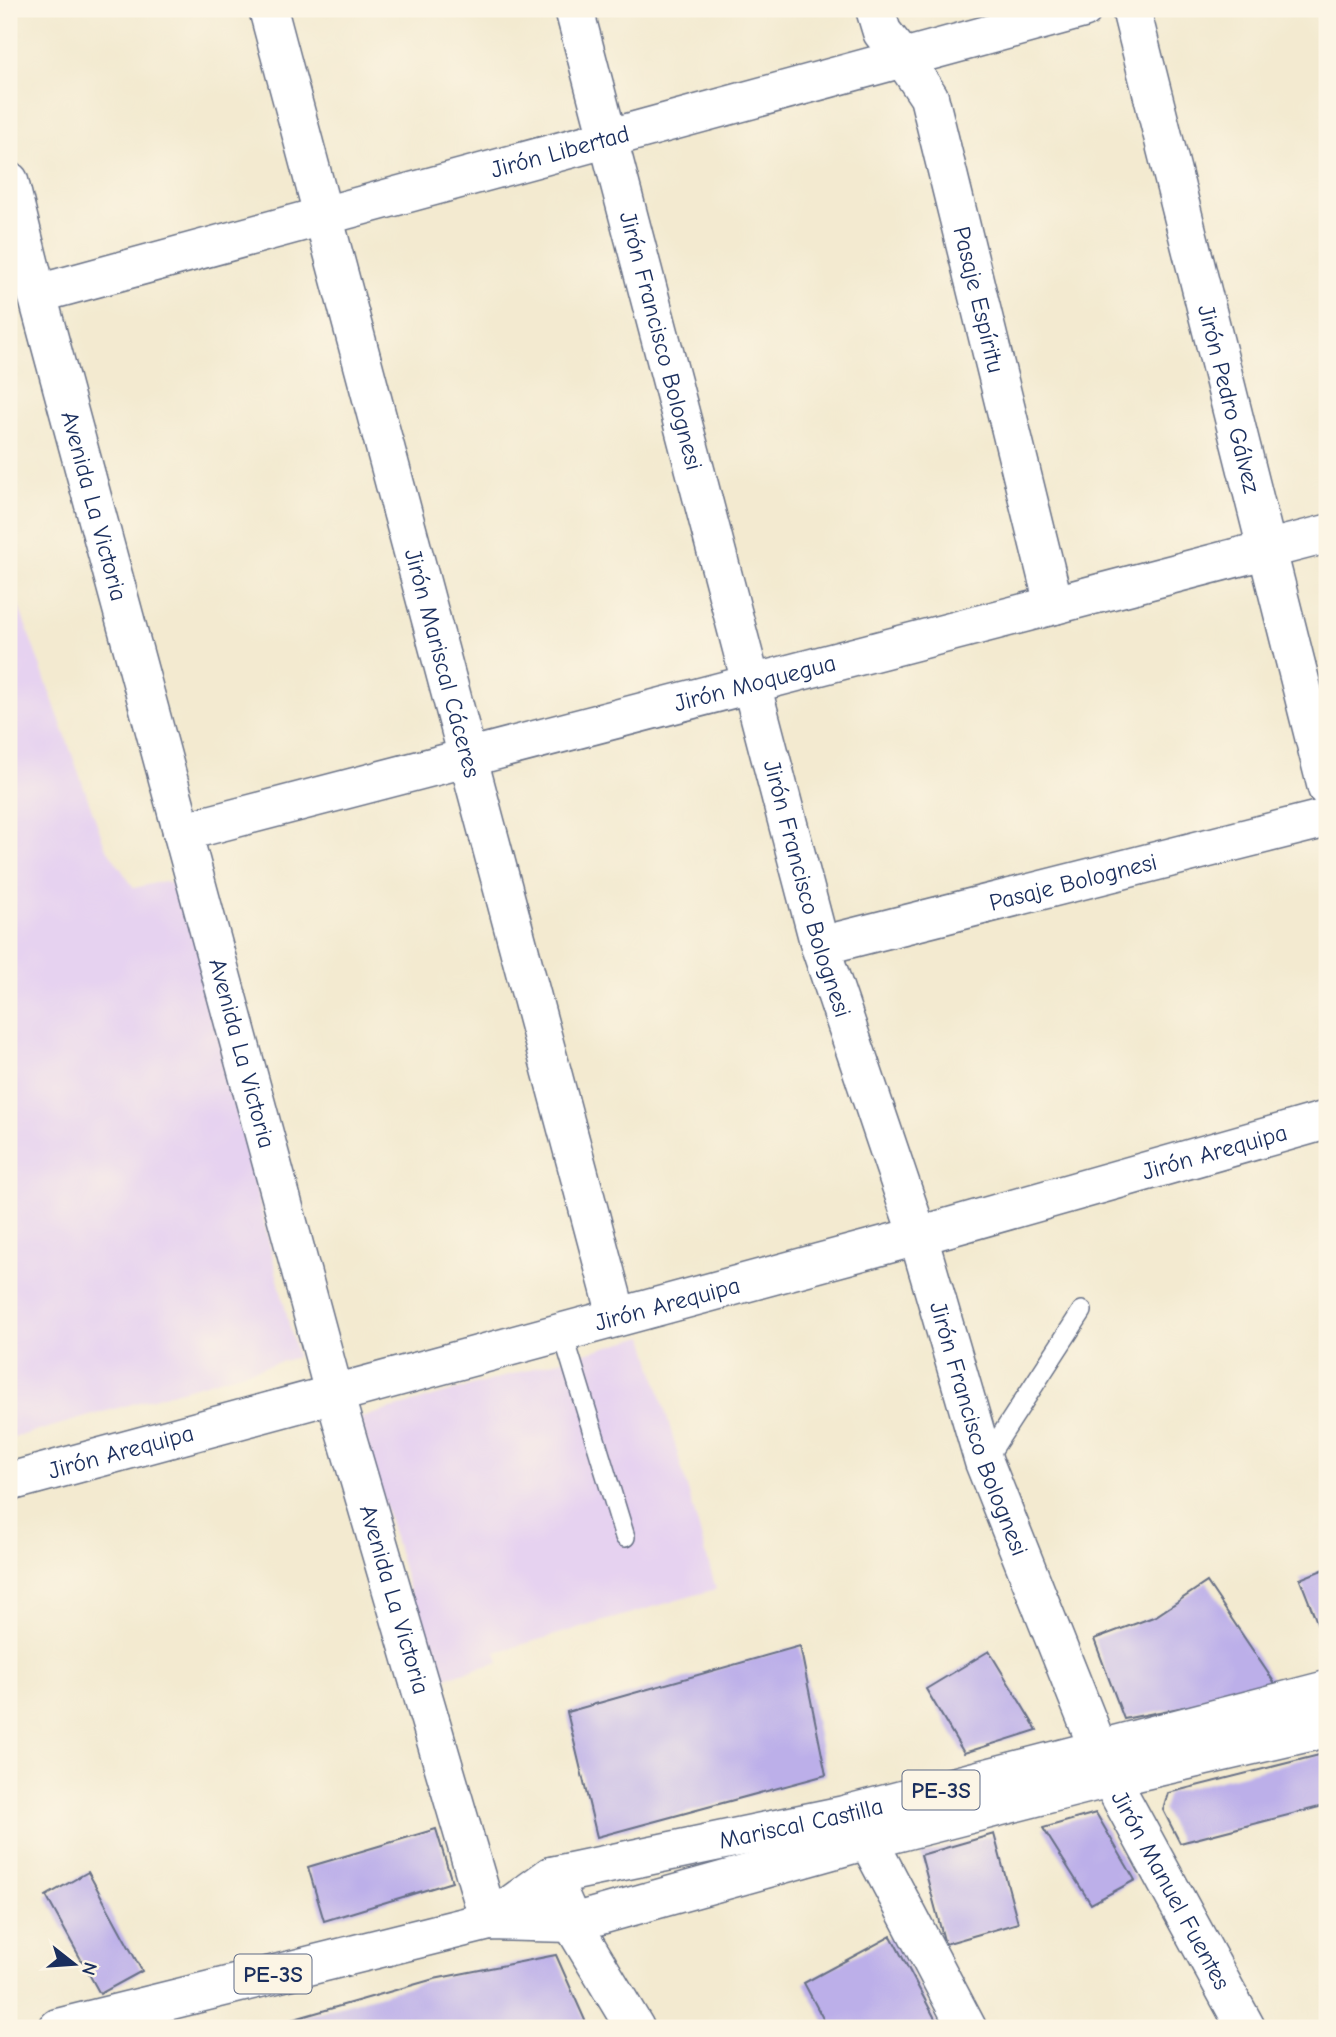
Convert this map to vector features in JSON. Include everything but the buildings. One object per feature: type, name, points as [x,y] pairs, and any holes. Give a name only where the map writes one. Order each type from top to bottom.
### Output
[{"type":"main road","name":"Jirón Mariscal Cáceres","points":[[268,9],[617,1316]]},
{"type":"main road","name":"Jirón Francisco Bolognesi","points":[[574,9],[820,946],[918,1236],[984,1462],[1103,1764]]},
{"type":"main road","name":"Pasaje Espíritu","points":[[875,9],[882,32],[929,97],[1054,605]]},
{"type":"main road","name":"Jirón Libertad","points":[[37,294],[1083,9]]},
{"type":"main road","name":"Jirón Pedro Gálvez","points":[[1131,9],[1327,788]]},
{"type":"main road","name":"Avenida La Victoria","points":[[9,181],[37,294],[334,1393],[489,1922]]},
{"type":"main road","name":"Jirón Moquegua","points":[[182,832],[1327,534]]},
{"type":"main road","name":"Pasaje Bolognesi","points":[[820,946],[1327,818]]},
{"type":"main road","name":"Jirón Arequipa","points":[[9,1482],[918,1236],[1327,1120]]},
{"type":"main road","name":"Mariscal Castilla","points":[[58,2028],[142,2018],[489,1922],[572,1923],[868,1840],[1327,1690]]},
{"type":"main road","name":"Mariscal Castilla","points":[[489,1922],[551,1876],[1103,1764],[1327,1728]]},
{"type":"main road","name":"Jirón Manuel Fuentes","points":[[1103,1764],[1246,2028]]},
{"type":"main road","points":[[868,1840],[967,2028]]},
{"type":"main road","points":[[551,1876],[572,1923],[635,2028]]},
{"type":"lane","points":[[984,1462],[1082,1311]]},
{"type":"lane","points":[[562,1331],[625,1537]]},
{"type":"shaded area","points":[[9,579],[105,846],[134,888],[164,881],[182,887],[297,1357],[9,1439]]},
{"type":"shaded area","points":[[644,1336],[716,1589],[496,1652],[499,1662],[435,1681],[360,1418]]}]
